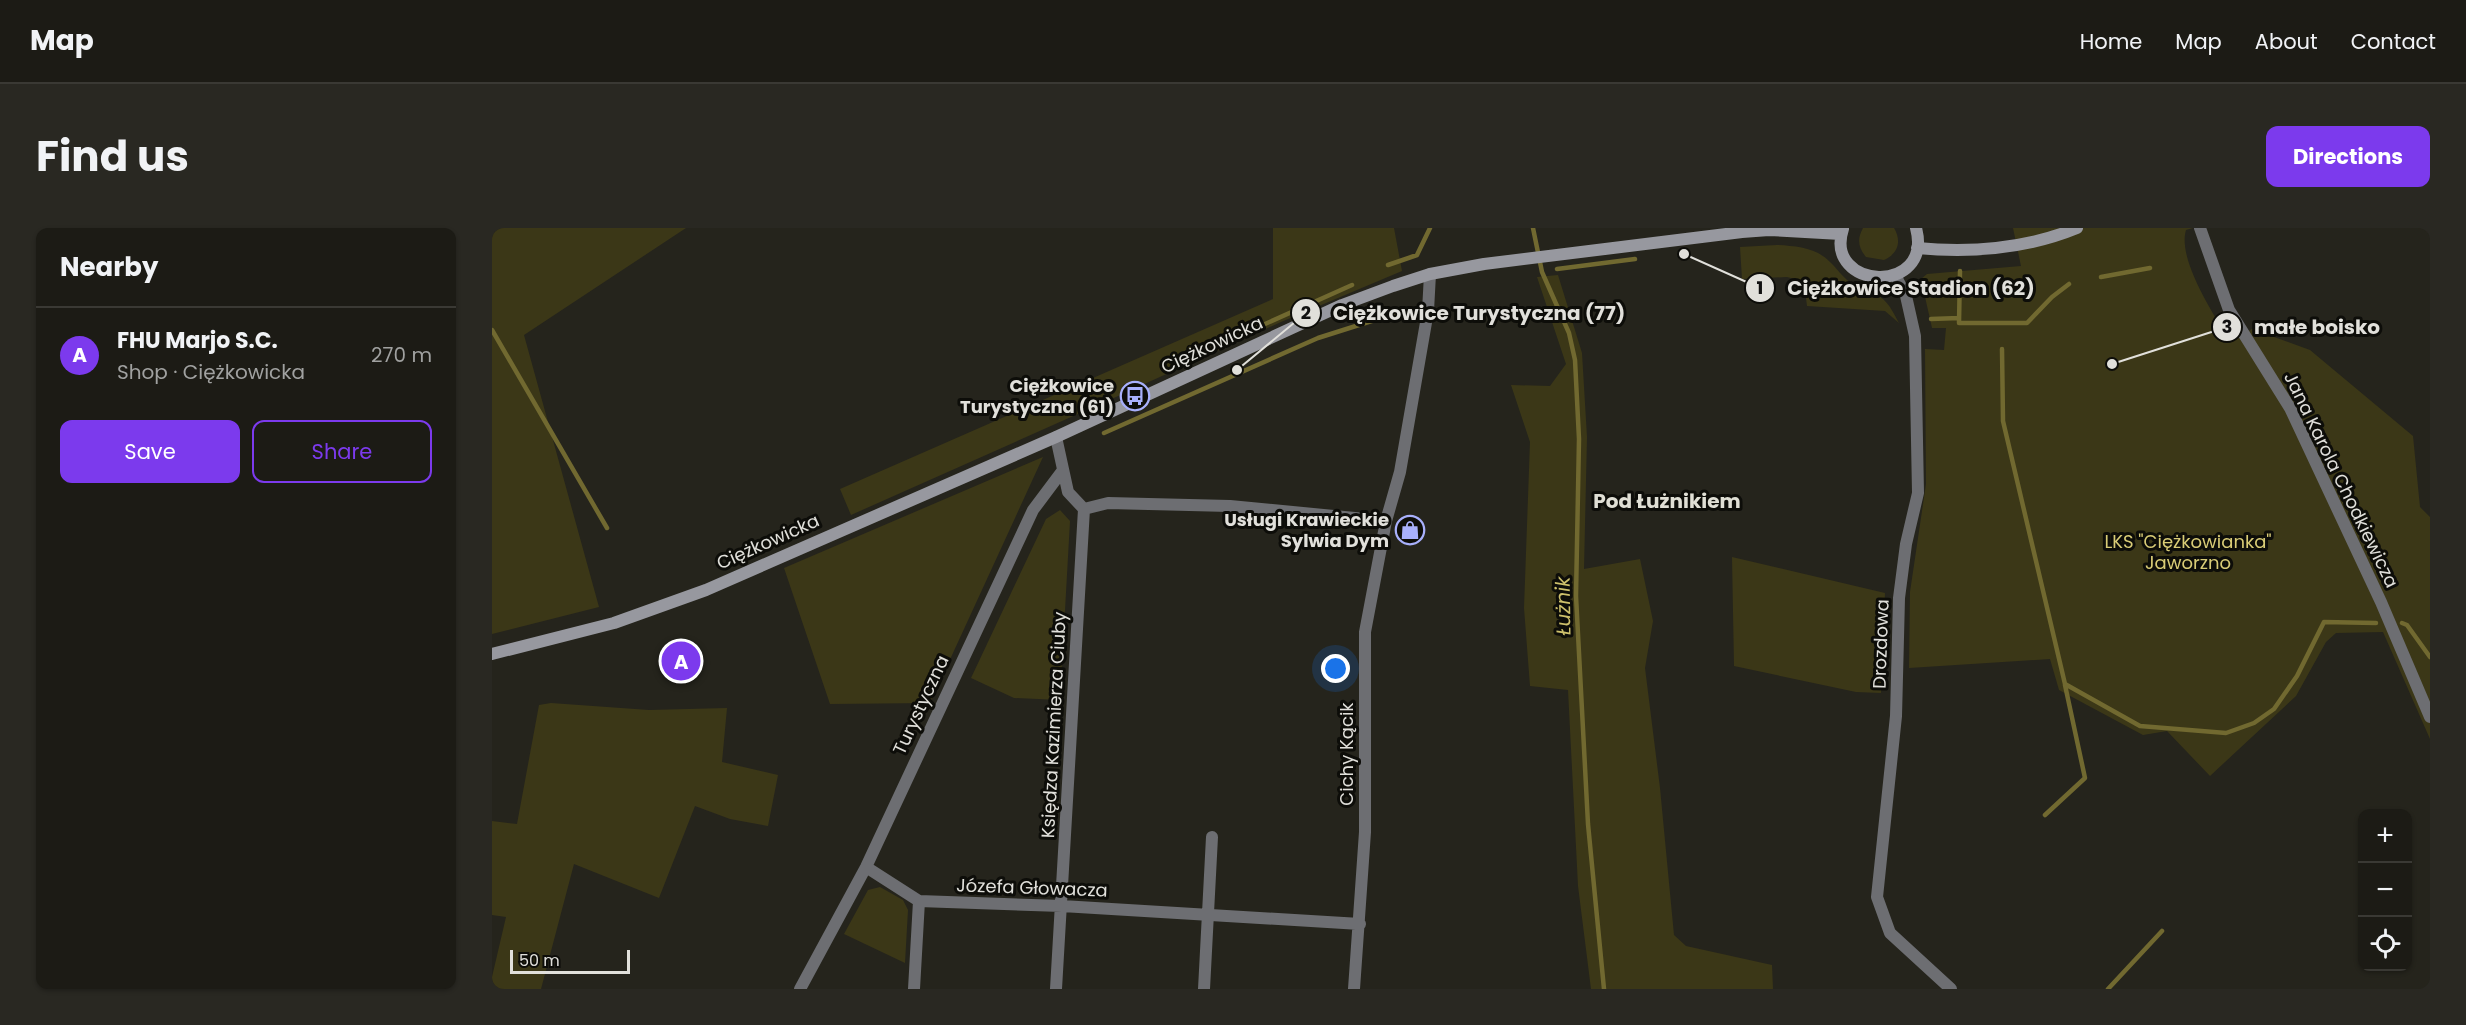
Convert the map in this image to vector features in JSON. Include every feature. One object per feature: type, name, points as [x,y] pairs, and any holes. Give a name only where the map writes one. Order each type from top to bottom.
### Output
[{"type":"street","points":[[1842,231],[1842,250],[1854,269],[1873,278],[1895,276],[1913,260],[1917,248],[1916,228]]},
{"type":"street","points":[[1917,248],[1979,251],[2036,242],[2077,228]]},
{"type":"street","name":"Jana Karola Chodkiewicza","points":[[2200,228],[2229,310],[2289,408],[2381,602],[2430,717]]},
{"type":"street","name":"Ciężkowicka","points":[[492,654],[614,623],[706,590],[1056,437],[1342,305],[1431,274],[1545,256],[1769,230],[1842,231]]},
{"type":"street","name":"Cichy Kącik","points":[[1354,989],[1365,820],[1365,633],[1386,521],[1402,460],[1428,311],[1431,274]]},
{"type":"street","name":"Drozdowa","points":[[1895,276],[1906,296],[1915,336],[1918,493],[1906,544],[1899,598],[1896,716],[1876,897],[1890,933],[1951,989]]},
{"type":"street","points":[[1056,437],[1068,492],[1084,509],[1108,503],[1230,506],[1386,521]]},
{"type":"street","name":"Turystyczna","points":[[800,989],[866,867],[1033,510],[1063,470]]},
{"type":"street","name":"Księdza Kazimierza Ciuby","points":[[1056,989],[1084,509]]},
{"type":"street","points":[[1204,989],[1212,837]]},
{"type":"street","points":[[866,867],[919,902],[914,989]]},
{"type":"street","name":"Józefa Głowacza","points":[[919,902],[1062,906],[1360,924]]},
{"type":"green space","points":[[492,228],[686,228],[524,335],[599,607],[492,634]]},
{"type":"green space","points":[[1273,228],[1394,228],[1402,271],[1281,322],[1140,386],[1136,380],[1123,385],[1125,393],[851,515],[840,489],[1273,299]]},
{"type":"green space","points":[[1863,228],[1894,228],[1898,242],[1893,254],[1884,260],[1866,257],[1859,243]]},
{"type":"green space","name":"LKS \"Ciężkowianka\" Jaworzno","points":[[2013,228],[2193,228],[2186,230],[2185,242],[2192,272],[2230,342],[2252,329],[2310,350],[2413,436],[2420,507],[2430,517],[2430,739],[2383,632],[2336,633],[2326,642],[2296,696],[2210,776],[2167,731],[2143,735],[2059,690],[2050,659],[1909,668],[1910,592],[1926,484],[1925,349],[1944,350],[1946,328],[1932,328],[1921,279],[1927,274],[2021,266]]},
{"type":"green space","points":[[1777,245],[1806,249],[1825,257],[1847,280],[1883,299],[1899,323],[1885,311],[1807,306],[1805,290],[1799,280],[1787,277],[1742,279],[1740,247]]},
{"type":"green space","points":[[1558,275],[1582,353],[1587,437],[1584,569],[1640,559],[1653,621],[1645,668],[1660,788],[1674,935],[1686,946],[1772,965],[1773,989],[1591,989],[1578,886],[1568,690],[1530,686],[1524,608],[1530,442],[1511,385],[1550,386],[1566,364],[1537,277]]},
{"type":"green space","points":[[1043,457],[930,703],[830,704],[784,568]]},
{"type":"green space","points":[[1060,510],[1070,521],[1060,700],[1014,698],[971,678],[1046,519]]},
{"type":"green space","points":[[1732,557],[1885,593],[1881,693],[1856,692],[1734,666]]},
{"type":"green space","points":[[551,703],[649,710],[727,708],[722,762],[778,775],[768,826],[730,819],[695,806],[659,898],[574,864],[541,989],[492,989],[492,977],[506,917],[492,915],[492,821],[517,824],[539,705]]},
{"type":"green space","points":[[880,887],[903,900],[908,910],[905,963],[844,934],[868,890]]},
{"type":"waterway","points":[[1388,265],[1417,255],[1430,228]]},
{"type":"waterway","name":"Łużnik","points":[[1533,228],[1542,272],[1569,333],[1575,360],[1579,439],[1576,596],[1588,824],[1604,989]]},
{"type":"waterway","points":[[1557,269],[1635,259]]},
{"type":"waterway","points":[[2101,277],[2150,268]]},
{"type":"waterway","points":[[1960,271],[1959,323],[2027,323],[2052,297],[2069,284]]},
{"type":"waterway","points":[[1245,333],[1352,285]]},
{"type":"waterway","points":[[1104,433],[1318,338],[1400,312]]},
{"type":"waterway","points":[[1931,319],[1959,318]]},
{"type":"waterway","points":[[492,330],[607,528]]},
{"type":"waterway","points":[[2002,349],[2003,421],[2065,684],[2140,726],[2226,733],[2254,723],[2274,709],[2297,676],[2324,622],[2376,623]]},
{"type":"waterway","points":[[2402,623],[2407,625],[2430,657]]},
{"type":"waterway","points":[[2045,815],[2085,778],[2065,685]]},
{"type":"waterway","points":[[2108,989],[2162,931]]},
{"type":"place","name":"Ciężkowice Stadion (62)","points":[[1684,254]]},
{"type":"place","name":"małe boisko","points":[[2112,364]]},
{"type":"place","name":"Ciężkowice Turystyczna (77)","points":[[1237,370]]},
{"type":"place","name":"Ciężkowice Turystyczna (61)","points":[[1135,396]]},
{"type":"place","name":"Usługi Krawieckie Sylwia Dym","points":[[1410,530]]},
{"type":"place","name":"FHU Marjo S.C.","points":[[681,661]]},
{"type":"district","name":"Pod Łużnikiem","points":[[1667,501]]}]
